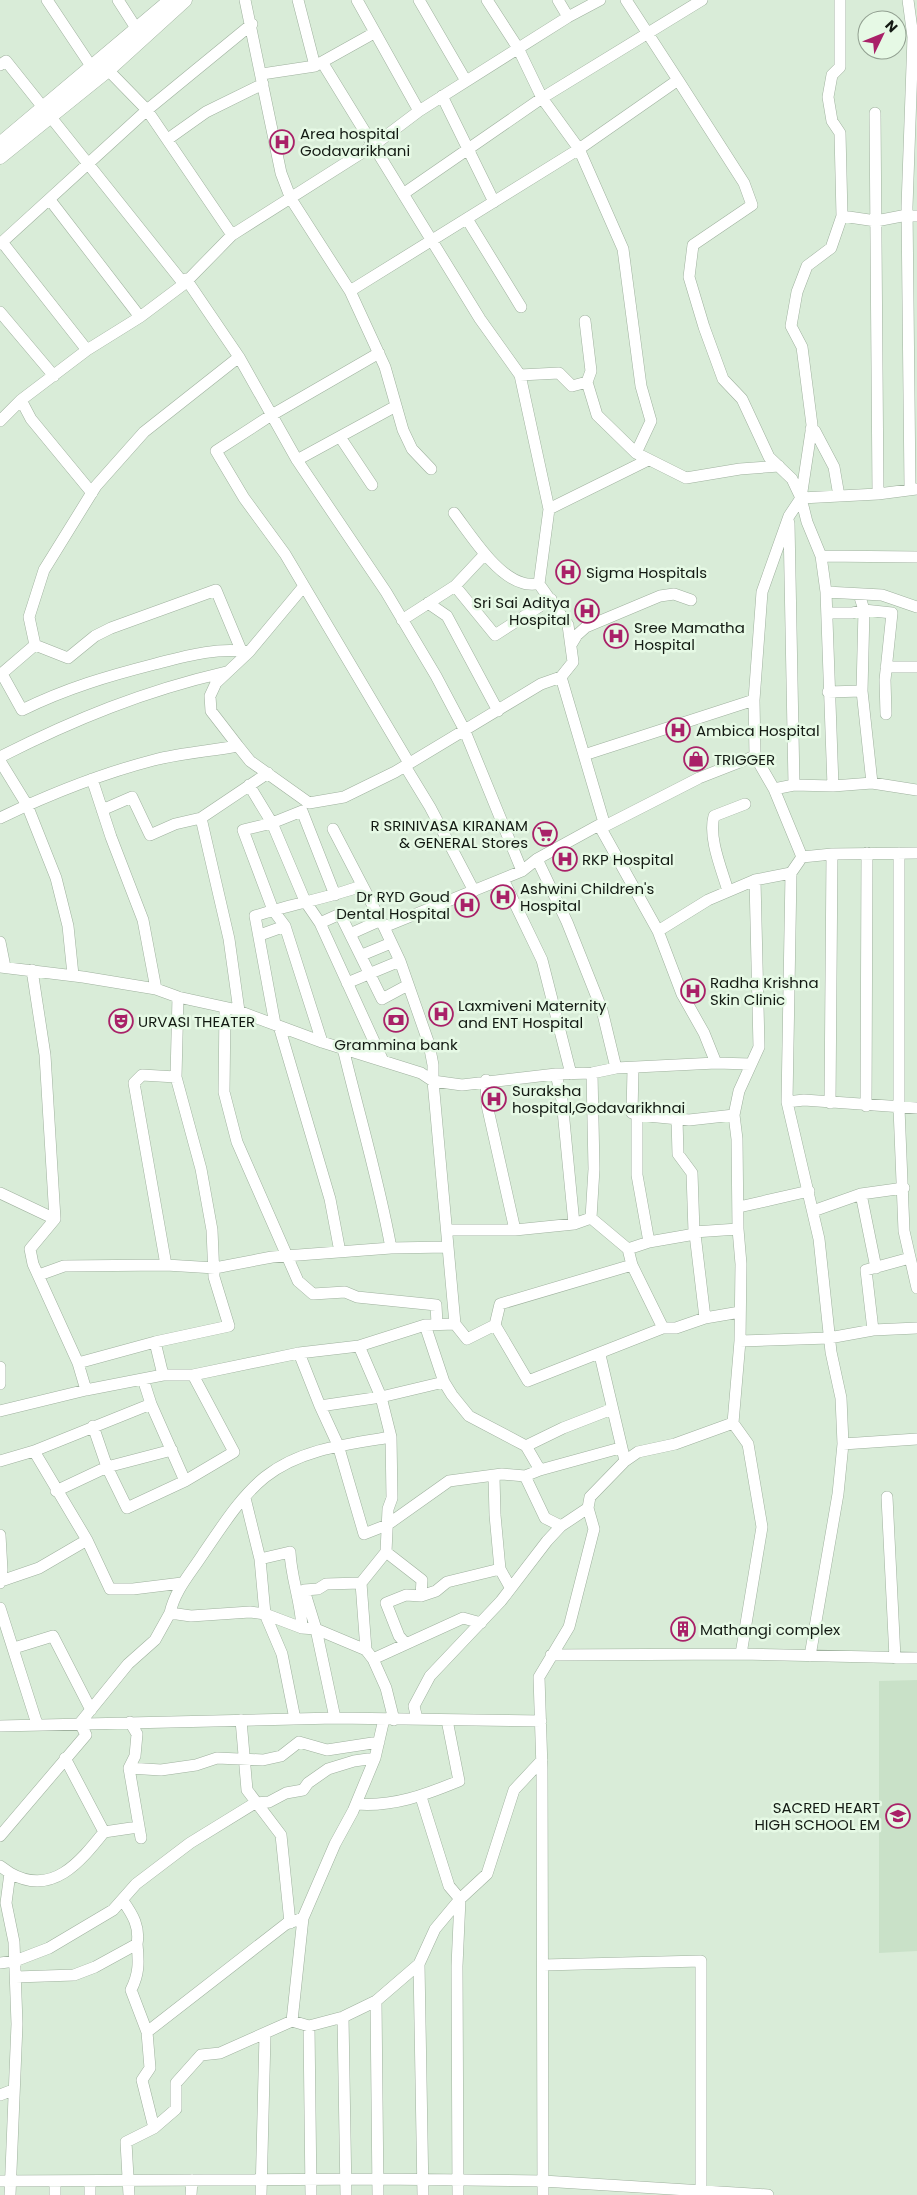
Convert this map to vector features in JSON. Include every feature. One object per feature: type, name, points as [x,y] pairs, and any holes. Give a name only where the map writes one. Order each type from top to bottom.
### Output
[{"type":"main road","points":[[0,144],[108,70],[185,0]]},
{"type":"main road","points":[[0,157],[48,112],[91,66],[167,1]]},
{"type":"street","points":[[47,0],[91,66]]},
{"type":"street","points":[[118,0],[136,28]]},
{"type":"street","points":[[246,0],[281,173],[291,199],[350,291],[379,353],[403,430],[412,449],[431,469]]},
{"type":"street","points":[[298,0],[319,64],[374,145],[480,319],[520,374],[548,509],[539,584],[568,625],[574,662],[561,677],[540,684],[407,765],[344,798],[309,802],[250,760],[211,711],[210,696],[216,683],[304,586]]},
{"type":"street","points":[[357,0],[419,111]]},
{"type":"street","points":[[419,0],[466,81]]},
{"type":"street","points":[[487,0],[518,48],[542,98],[579,149],[623,249],[641,386],[651,420],[636,453]]},
{"type":"street","points":[[558,0],[568,17]]},
{"type":"street","points":[[0,421],[21,400],[88,350],[140,317],[185,281],[232,235],[374,145],[442,96],[568,17],[600,0]]},
{"type":"street","points":[[626,0],[744,183],[752,205],[693,245],[689,277],[704,327],[723,379],[742,399],[770,457],[792,479],[801,498],[807,522],[821,556],[826,592],[828,692],[833,786]]},
{"type":"street","points":[[403,194],[542,98],[702,0]]},
{"type":"street","points":[[802,857],[774,789],[755,756],[754,700],[762,592],[789,516],[801,498],[811,430],[802,347],[791,326],[797,292],[807,266],[831,248],[842,216],[840,133],[832,121],[828,97],[832,75],[840,67],[840,0]]},
{"type":"street","points":[[801,498],[878,494],[914,488],[913,37],[908,0]]},
{"type":"street","points":[[88,350],[1,243],[147,110],[252,24]]},
{"type":"street","points":[[168,139],[206,112],[263,79],[319,64],[374,33]]},
{"type":"street","points":[[0,66],[6,61],[48,112],[185,281],[239,357],[270,416],[402,620],[464,729],[522,871]]},
{"type":"street","points":[[108,70],[147,110],[232,235]]},
{"type":"street","points":[[350,291],[579,149],[678,80]]},
{"type":"street","points":[[442,96],[494,202]]},
{"type":"street","points":[[875,113],[878,494]]},
{"type":"street","points":[[50,200],[140,317]]},
{"type":"street","points":[[842,216],[876,221],[912,216]]},
{"type":"street","points":[[467,219],[521,307]]},
{"type":"street","points":[[0,312],[54,376]]},
{"type":"street","points":[[585,321],[591,371],[587,382],[597,415],[636,453],[686,478],[740,469],[779,466]]},
{"type":"street","points":[[379,353],[270,416],[216,451],[244,498],[285,554],[304,586],[407,765],[474,892]]},
{"type":"street","points":[[35,646],[29,617],[44,570],[92,493],[144,432],[239,357]]},
{"type":"street","points":[[520,374],[559,373],[572,386],[587,382]]},
{"type":"street","points":[[21,400],[31,419],[92,493]]},
{"type":"street","points":[[297,460],[396,406]]},
{"type":"street","points":[[811,430],[815,431],[834,467],[839,496]]},
{"type":"street","points":[[340,437],[372,485]]},
{"type":"street","points":[[548,509],[648,460]]},
{"type":"street","points":[[454,513],[485,554],[503,571],[523,583],[539,584]]},
{"type":"street","points":[[789,516],[794,785]]},
{"type":"street","points":[[402,620],[455,586],[485,554]]},
{"type":"street","points":[[821,556],[917,557]]},
{"type":"street","points":[[455,586],[495,634],[551,599]]},
{"type":"street","points":[[35,646],[68,658],[95,636],[110,628],[216,590],[245,651]]},
{"type":"street","points":[[826,592],[882,595],[917,607]]},
{"type":"street","points":[[571,645],[577,635],[586,627],[660,596],[674,594],[692,600]]},
{"type":"street","points":[[859,594],[864,610],[862,691],[872,783]]},
{"type":"street","points":[[428,603],[447,616],[498,711]]},
{"type":"street","points":[[827,613],[852,613],[864,610],[892,613],[886,667],[886,714]]},
{"type":"street","points":[[35,646],[1,675],[22,710],[58,692],[114,673],[202,652],[245,651]]},
{"type":"street","points":[[886,667],[917,667]]},
{"type":"street","points":[[0,757],[59,727],[137,696],[226,672]]},
{"type":"street","points":[[561,677],[602,826],[658,931],[682,994],[704,1033],[716,1063]]},
{"type":"street","points":[[828,692],[862,691]]},
{"type":"street","points":[[584,755],[754,700]]},
{"type":"street","points":[[0,818],[56,791],[92,779],[155,760],[238,746]]},
{"type":"street","points":[[350,934],[474,892],[522,871],[537,859],[699,778],[755,756]]},
{"type":"street","points":[[0,761],[27,805],[56,878],[68,926],[73,975]]},
{"type":"street","points":[[102,810],[132,797],[150,835],[175,824],[201,818],[268,773]]},
{"type":"street","points":[[92,779],[143,920],[156,989]]},
{"type":"street","points":[[774,789],[794,785],[833,786],[872,783],[917,790]]},
{"type":"street","points":[[249,785],[272,822],[305,901],[320,923],[383,1061]]},
{"type":"street","points":[[728,891],[712,822],[714,816],[745,804]]},
{"type":"street","points":[[322,1042],[285,926],[273,910],[243,830],[302,811],[335,896]]},
{"type":"street","points":[[201,818],[229,939],[239,1011]]},
{"type":"street","points":[[333,829],[400,961],[428,1044],[433,1065],[432,1081],[456,1324],[467,1339],[496,1324]]},
{"type":"street","points":[[866,1106],[867,853]]},
{"type":"street","points":[[899,853],[899,1108],[904,1188],[904,1231],[917,1288]]},
{"type":"street","points":[[802,857],[832,854],[917,853]]},
{"type":"street","points":[[830,1103],[832,854]]},
{"type":"street","points":[[802,857],[792,873],[787,1102],[813,1211],[829,1338],[841,1398],[843,1444],[838,1494],[810,1656]]},
{"type":"street","points":[[537,859],[567,922],[602,1010],[616,1068]]},
{"type":"street","points":[[658,931],[708,900],[728,891],[755,880],[792,873]]},
{"type":"street","points":[[503,879],[542,960],[571,1074]]},
{"type":"street","points":[[741,1654],[762,1527],[748,1444],[733,1423],[740,1341],[741,1264],[738,1229],[737,1139],[734,1115],[739,1091],[759,1047],[755,880]]},
{"type":"street","points":[[340,1252],[330,1199],[277,1025],[255,916],[298,905],[305,901],[335,896],[361,886]]},
{"type":"street","points":[[320,923],[340,914],[362,955],[382,999],[408,985]]},
{"type":"street","points":[[260,935],[285,926]]},
{"type":"street","points":[[0,942],[3,967],[73,975],[156,989],[178,997],[239,1011],[322,1042],[421,1073],[432,1081],[462,1084],[556,1074],[592,1073],[616,1068],[633,1069],[716,1063],[750,1064]]},
{"type":"street","points":[[362,955],[390,943]]},
{"type":"street","points":[[347,983],[400,961]]},
{"type":"street","points":[[32,970],[45,1055],[55,1220],[30,1249],[33,1264],[78,1363],[86,1390]]},
{"type":"street","points":[[78,1363],[156,1342],[229,1326],[214,1277],[212,1230],[205,1192],[176,1077],[178,997]]},
{"type":"street","points":[[225,1008],[224,1092],[237,1142],[298,1281],[313,1294],[345,1292],[357,1297],[436,1305],[437,1324]]},
{"type":"street","points":[[344,1048],[370,1158],[382,1196],[391,1248]]},
{"type":"street","points":[[633,1069],[632,1112],[637,1116],[688,1120],[734,1115]]},
{"type":"street","points":[[591,1218],[594,1169],[592,1073]]},
{"type":"street","points":[[556,1074],[562,1100],[574,1224]]},
{"type":"street","points":[[166,1266],[134,1083],[142,1075],[176,1077]]},
{"type":"street","points":[[486,1080],[487,1106],[515,1230]]},
{"type":"street","points":[[787,1102],[804,1100],[866,1106],[917,1108]]},
{"type":"street","points":[[637,1116],[637,1175],[649,1242]]},
{"type":"street","points":[[677,1119],[678,1154],[692,1173],[695,1233],[705,1318]]},
{"type":"street","points":[[813,1211],[861,1194],[904,1188]]},
{"type":"street","points":[[739,1207],[809,1191]]},
{"type":"street","points":[[0,1193],[55,1220]]},
{"type":"street","points":[[861,1194],[876,1268]]},
{"type":"street","points":[[448,1230],[515,1230],[574,1224],[591,1218]]},
{"type":"street","points":[[591,1218],[628,1249],[632,1265],[664,1328]]},
{"type":"street","points":[[628,1249],[649,1242],[695,1233],[738,1229]]},
{"type":"street","points":[[39,1275],[64,1266],[215,1268],[286,1256],[391,1248],[447,1247]]},
{"type":"street","points":[[873,1330],[866,1270],[910,1258]]},
{"type":"street","points":[[632,1265],[500,1304],[496,1324],[528,1381],[600,1355],[664,1328],[676,1328],[705,1318],[740,1312]]},
{"type":"street","points":[[0,1411],[86,1390],[163,1375],[193,1374],[299,1352],[359,1346],[425,1325],[456,1324]]},
{"type":"street","points":[[425,1325],[444,1382],[470,1416],[526,1446],[540,1470]]},
{"type":"street","points":[[740,1341],[829,1338],[873,1330],[917,1328]]},
{"type":"street","points":[[156,1342],[163,1375]]},
{"type":"street","points":[[292,2021],[303,1918],[356,1804],[389,1720],[386,1688],[370,1654],[361,1583],[386,1552],[388,1509],[392,1498],[390,1437],[380,1397],[359,1346]]},
{"type":"street","points":[[299,1352],[320,1406],[338,1445],[364,1534],[387,1525],[449,1481],[475,1476],[494,1477],[502,1474],[525,1476],[540,1470],[620,1448]]},
{"type":"street","points":[[600,1355],[612,1409],[618,1424],[620,1448],[625,1461]]},
{"type":"street","points":[[0,1367],[0,1384]]},
{"type":"street","points":[[93,1426],[107,1466],[127,1508],[184,1481],[234,1452],[193,1374]]},
{"type":"street","points":[[143,1379],[151,1404],[184,1481]]},
{"type":"street","points":[[320,1406],[380,1397],[444,1382]]},
{"type":"street","points":[[0,1461],[34,1452],[93,1426],[151,1404]]},
{"type":"street","points":[[526,1446],[563,1428],[612,1409]]},
{"type":"street","points":[[543,2195],[542,1760],[539,1677],[569,1627],[594,1528],[588,1508],[590,1497],[625,1461],[638,1452],[674,1444],[733,1423]]},
{"type":"street","points":[[80,1724],[128,1664],[155,1640],[170,1613],[174,1597],[182,1583],[245,1498],[265,1477],[298,1458],[338,1445],[390,1437]]},
{"type":"street","points":[[843,1444],[917,1439]]},
{"type":"street","points":[[56,1491],[107,1466],[172,1450]]},
{"type":"street","points":[[34,1452],[87,1540],[110,1589],[133,1589],[182,1583]]},
{"type":"street","points":[[525,1476],[545,1518],[561,1526]]},
{"type":"street","points":[[494,1477],[500,1569],[510,1587]]},
{"type":"street","points":[[887,1497],[895,1658]]},
{"type":"street","points":[[245,1498],[260,1559],[265,1614],[282,1654],[295,1719]]},
{"type":"street","points":[[417,1719],[414,1706],[430,1676],[481,1623],[561,1526],[588,1508]]},
{"type":"street","points":[[0,1535],[0,1582],[39,1568],[87,1540]]},
{"type":"street","points":[[260,1559],[290,1552],[291,1572],[316,1630],[335,1718]]},
{"type":"street","points":[[386,1552],[422,1580],[421,1596]]},
{"type":"street","points":[[405,1643],[399,1636],[386,1603],[406,1595],[421,1596],[436,1591],[447,1582],[500,1569]]},
{"type":"street","points":[[301,1592],[318,1589],[326,1584],[361,1583]]},
{"type":"street","points":[[301,1592],[302,1628]]},
{"type":"street","points":[[0,1608],[37,1724]]},
{"type":"street","points":[[170,1613],[191,1616],[250,1612],[265,1614],[302,1628],[316,1630],[370,1654],[405,1643],[463,1618],[481,1623]]},
{"type":"street","points":[[14,1648],[53,1636],[91,1710]]},
{"type":"street","points":[[551,1655],[741,1654],[917,1658]]},
{"type":"street","points":[[0,1726],[335,1718],[541,1721]]},
{"type":"street","points":[[241,1720],[247,1790],[281,1835],[290,1923]]},
{"type":"street","points":[[356,1804],[377,1806],[422,1797],[459,1781],[447,1720]]},
{"type":"street","points":[[104,1832],[140,1832],[129,1768],[135,1756],[138,1743],[137,1734],[130,1722]]},
{"type":"street","points":[[0,1836],[86,1735],[80,1724]]},
{"type":"street","points":[[129,1768],[161,1770],[196,1765],[217,1758],[263,1760],[281,1756],[299,1742],[327,1750],[379,1742]]},
{"type":"street","points":[[65,1758],[104,1832]]},
{"type":"street","points":[[0,1963],[15,1961],[48,1948],[113,1910],[123,1901],[127,1892],[136,1884],[190,1843],[256,1802],[269,1802],[286,1794],[303,1790],[308,1783],[328,1769],[354,1761],[375,1758]]},
{"type":"street","points":[[129,2195],[126,2142],[154,2128],[176,2109],[176,2083],[201,2055],[220,2053],[230,2046],[265,2035],[292,2021],[309,2026],[343,2017],[376,2001],[419,1964],[435,1929],[460,1899],[487,1874],[514,1790],[542,1760]]},
{"type":"street","points":[[422,1797],[448,1886],[460,1899],[457,1966],[458,2195]]},
{"type":"street","points":[[0,1866],[22,1879],[41,1880],[63,1876],[89,1852],[104,1832]]},
{"type":"street","points":[[10,1873],[6,1903],[14,1942],[17,2024],[5,2180],[10,2195]]},
{"type":"street","points":[[123,1901],[132,1913],[139,1933],[137,1944],[140,1962],[138,1976],[131,1990],[147,2032],[150,2068],[142,2080],[154,2128]]},
{"type":"street","points":[[147,2032],[286,1924],[303,1918]]},
{"type":"street","points":[[16,1977],[74,1975],[95,1967],[137,1944]]},
{"type":"street","points":[[542,1964],[701,1961],[701,2191]]},
{"type":"street","points":[[419,1964],[423,2195]]},
{"type":"street","points":[[376,2001],[378,2195]]},
{"type":"street","points":[[343,2017],[346,2195]]},
{"type":"street","points":[[309,2026],[311,2195]]},
{"type":"street","points":[[261,2195],[265,2035]]},
{"type":"street","points":[[0,2096],[13,2090]]},
{"type":"street","points":[[5,2180],[55,2182],[260,2179],[543,2181],[768,2195]]},
{"type":"street","points":[[191,2195],[192,2180]]},
{"type":"street","points":[[90,2181],[90,2195]]},
{"type":"street","points":[[55,2182],[55,2195]]},
{"type":"shaded area","name":"SACRED HEART HIGH SCHOOL EM","points":[[917,1680],[917,1951],[879,1953],[879,1681]]},
{"type":"place","name":"Area hospital Godavarikhani","points":[[282,142]]},
{"type":"place","name":"Sigma Hospitals","points":[[568,572]]},
{"type":"place","name":"Sri Sai Aditya Hospital","points":[[587,611]]},
{"type":"place","name":"Sree Mamatha Hospital","points":[[616,636]]},
{"type":"place","name":"Ambica Hospital","points":[[678,730]]},
{"type":"place","name":"TRIGGER","points":[[696,759]]},
{"type":"place","name":"R SRINIVASA KIRANAM & GENERAL Stores","points":[[545,834]]},
{"type":"place","name":"RKP Hospital","points":[[565,859]]},
{"type":"place","name":"Ashwini Children's Hospital","points":[[503,897]]},
{"type":"place","name":"Dr RYD Goud Dental Hospital","points":[[467,905]]},
{"type":"place","name":"Radha Krishna Skin Clinic","points":[[693,991]]},
{"type":"place","name":"Laxmiveni Maternity and ENT Hospital","points":[[441,1014]]},
{"type":"place","name":"Grammina bank","points":[[396,1020]]},
{"type":"place","name":"URVASI THEATER","points":[[121,1021]]},
{"type":"place","name":"Suraksha hospital,Godavarikhnai","points":[[494,1099]]},
{"type":"place","name":"Mathangi complex","points":[[683,1629]]},
{"type":"place","name":"SACRED HEART HIGH SCHOOL EM","points":[[898,1816]]}]
